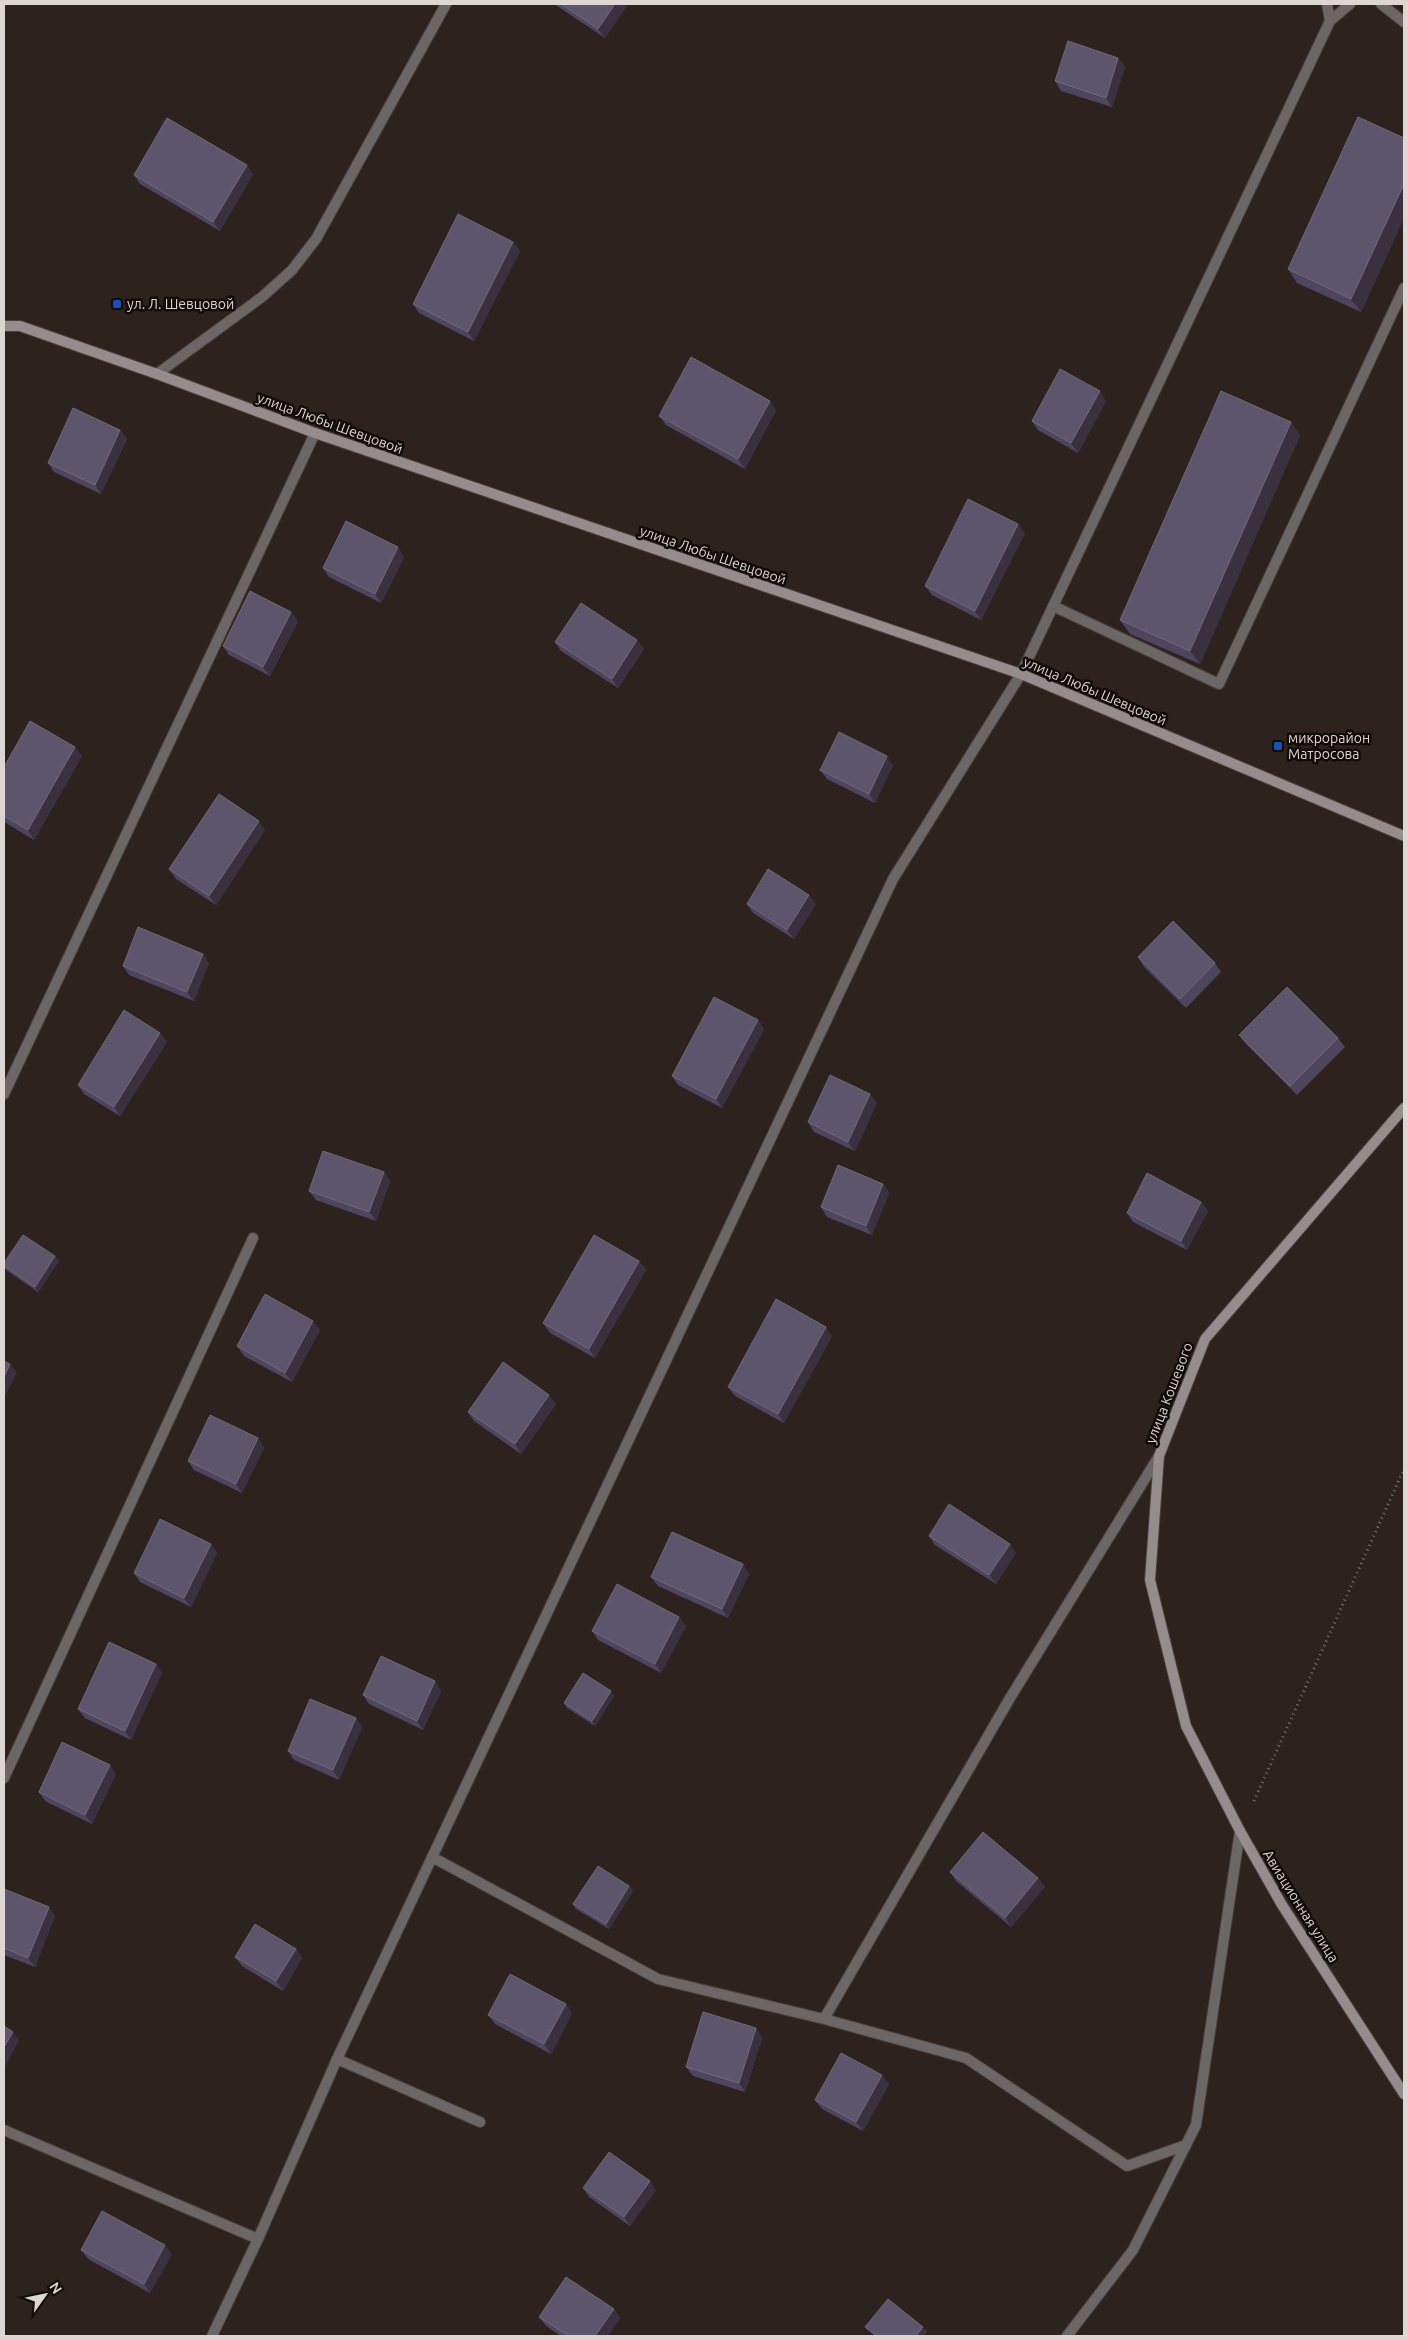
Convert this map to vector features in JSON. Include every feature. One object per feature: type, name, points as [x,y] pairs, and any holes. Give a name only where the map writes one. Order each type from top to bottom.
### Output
[{"type":"street","points":[[157,374],[262,298],[298,262],[316,239],[446,4]]},
{"type":"street","points":[[1327,4],[1330,21]]},
{"type":"street","points":[[212,2336],[258,2239],[337,2059],[893,879],[1021,674],[1330,21],[1350,4]]},
{"type":"street","points":[[1381,4],[1404,22]]},
{"type":"street","points":[[1053,606],[1219,684],[1404,288]]},
{"type":"street","name":"улица Любы Шевцовой","points":[[4,326],[20,326],[157,374],[315,433],[1021,674],[1404,836]]},
{"type":"street","points":[[4,1094],[315,433]]},
{"type":"street","name":"улица Кошевого","points":[[1186,1726],[1150,1580],[1159,1456],[1205,1339],[1404,1108]]},
{"type":"street","points":[[4,1778],[253,1238]]},
{"type":"street","points":[[824,2019],[1010,1698],[1159,1456]]},
{"type":"street","name":"Авиационная улица","points":[[1186,1726],[1240,1832],[1282,1905],[1404,2094]]},
{"type":"street","points":[[1067,2336],[1133,2250],[1196,2125],[1240,1832]]},
{"type":"street","points":[[432,1857],[658,1979],[824,2019],[966,2058],[1126,2166],[1186,2145]]},
{"type":"street","points":[[337,2059],[480,2122]]},
{"type":"street","points":[[4,2130],[258,2239]]},
{"type":"path","points":[[1240,1832],[1404,1469]]},
{"type":"building","points":[[561,4],[615,4],[598,29]]},
{"type":"building","points":[[1068,41],[1118,58],[1106,98],[1055,81]]},
{"type":"building","points":[[1358,117],[1404,138],[1404,184],[1351,299],[1288,269]]},
{"type":"building","points":[[167,118],[247,165],[213,222],[134,175]]},
{"type":"building","points":[[458,214],[513,242],[468,332],[413,304]]},
{"type":"building","points":[[691,357],[770,401],[738,459],[659,416]]},
{"type":"building","points":[[1060,369],[1100,391],[1071,443],[1032,421]]},
{"type":"building","points":[[1221,391],[1291,422],[1190,651],[1120,620]]},
{"type":"building","points":[[73,408],[120,430],[95,485],[48,463]]},
{"type":"building","points":[[968,499],[1018,524],[975,611],[925,586]]},
{"type":"building","points":[[346,521],[398,547],[375,594],[323,568]]},
{"type":"building","points":[[250,591],[291,612],[263,667],[223,646]]},
{"type":"building","points":[[581,603],[637,640],[612,679],[555,642]]},
{"type":"building","points":[[30,721],[75,747],[28,830],[4,816],[4,767]]},
{"type":"building","points":[[839,732],[887,756],[869,794],[820,770]]},
{"type":"building","points":[[219,794],[259,821],[209,896],[169,869]]},
{"type":"building","points":[[768,869],[809,895],[787,930],[747,904]]},
{"type":"building","points":[[1173,921],[1215,963],[1180,999],[1138,957]]},
{"type":"building","points":[[138,927],[203,954],[187,992],[123,966]]},
{"type":"building","points":[[1287,987],[1338,1038],[1290,1086],[1239,1035]]},
{"type":"building","points":[[714,997],[758,1020],[716,1099],[672,1076]]},
{"type":"building","points":[[124,1010],[160,1033],[114,1107],[78,1085]]},
{"type":"building","points":[[830,1075],[870,1094],[848,1142],[808,1122]]},
{"type":"building","points":[[323,1151],[384,1172],[369,1212],[309,1191]]},
{"type":"building","points":[[838,1165],[883,1184],[866,1226],[821,1207]]},
{"type":"building","points":[[1147,1173],[1201,1202],[1181,1241],[1127,1213]]},
{"type":"building","points":[[23,1235],[55,1256],[35,1287],[4,1266],[4,1263]]},
{"type":"building","points":[[594,1235],[639,1261],[589,1349],[543,1323]]},
{"type":"building","points":[[265,1294],[313,1321],[285,1373],[237,1346]]},
{"type":"building","points":[[776,1299],[826,1327],[778,1414],[728,1387]]},
{"type":"building","points":[[4,1361],[10,1364],[4,1377]]},
{"type":"building","points":[[503,1362],[549,1395],[515,1444],[468,1412]]},
{"type":"building","points":[[210,1415],[258,1438],[236,1484],[188,1461]]},
{"type":"building","points":[[949,1504],[1010,1544],[989,1575],[929,1536]]},
{"type":"building","points":[[160,1519],[211,1544],[184,1598],[134,1573]]},
{"type":"building","points":[[672,1532],[743,1564],[722,1609],[651,1577]]},
{"type":"building","points":[[617,1584],[679,1617],[655,1664],[592,1631]]},
{"type":"building","points":[[109,1642],[156,1664],[125,1731],[78,1709]]},
{"type":"building","points":[[381,1656],[435,1681],[417,1721],[363,1695]]},
{"type":"building","points":[[583,1673],[611,1691],[592,1721],[564,1703]]},
{"type":"building","points":[[310,1699],[356,1718],[333,1770],[288,1751]]},
{"type":"building","points":[[62,1742],[110,1765],[85,1815],[39,1792]]},
{"type":"building","points":[[983,1832],[1038,1878],[1005,1918],[950,1872]]},
{"type":"building","points":[[598,1866],[629,1886],[606,1924],[573,1904]]},
{"type":"building","points":[[4,1889],[49,1907],[28,1958],[4,1948]]},
{"type":"building","points":[[255,1924],[296,1949],[276,1981],[235,1957]]},
{"type":"building","points":[[510,1974],[566,2004],[544,2044],[488,2015]]},
{"type":"building","points":[[703,2012],[756,2028],[739,2083],[686,2067]]},
{"type":"building","points":[[4,2026],[13,2032],[4,2047]]},
{"type":"building","points":[[841,2053],[882,2075],[856,2122],[815,2100]]},
{"type":"building","points":[[609,2152],[650,2181],[624,2217],[583,2188]]},
{"type":"building","points":[[102,2211],[165,2245],[144,2284],[81,2250]]},
{"type":"building","points":[[566,2277],[614,2309],[595,2336],[569,2336],[539,2317]]},
{"type":"building","points":[[888,2299],[923,2327],[916,2336],[877,2336],[865,2327]]},
{"type":"place","name":"ул. Л. Шевцовой","points":[[117,304]]},
{"type":"place","name":"микрорайон Матросова","points":[[1278,746]]}]
